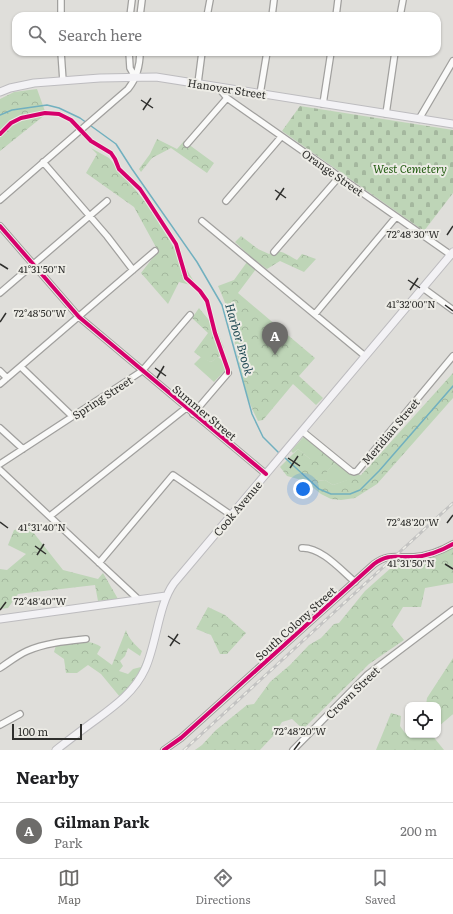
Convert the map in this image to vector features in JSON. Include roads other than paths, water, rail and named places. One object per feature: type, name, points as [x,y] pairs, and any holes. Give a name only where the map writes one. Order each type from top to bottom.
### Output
[{"type":"main road","name":"Hanover Street","points":[[0,92],[22,85],[63,81],[156,77],[453,124]]},
{"type":"main road","name":"Cook Avenue","points":[[56,750],[118,703],[134,688],[146,669],[166,596],[174,583],[452,254]]},
{"type":"main road","points":[[0,619],[166,596]]},
{"type":"street","points":[[61,0],[61,12]]},
{"type":"street","points":[[130,12],[132,0]]},
{"type":"street","points":[[140,12],[142,0]]},
{"type":"street","points":[[208,12],[210,0]]},
{"type":"street","points":[[272,12],[274,0]]},
{"type":"street","points":[[336,12],[338,0]]},
{"type":"street","points":[[401,12],[403,0]]},
{"type":"street","points":[[61,56],[63,81]]},
{"type":"street","points":[[129,56],[130,68],[135,77]]},
{"type":"street","points":[[0,200],[128,89],[139,67],[140,56]]},
{"type":"street","points":[[198,84],[202,56]]},
{"type":"street","points":[[260,94],[266,56]]},
{"type":"street","points":[[323,104],[330,56]]},
{"type":"street","points":[[386,114],[394,56]]},
{"type":"street","points":[[419,119],[453,61]]},
{"type":"street","name":"Orange Street","points":[[218,87],[227,98],[396,217],[452,254]]},
{"type":"street","points":[[187,144],[227,98]]},
{"type":"street","points":[[226,200],[281,136]]},
{"type":"street","points":[[43,162],[133,270]]},
{"type":"street","points":[[274,252],[339,177]]},
{"type":"street","points":[[0,293],[107,201]]},
{"type":"street","points":[[315,314],[396,217]]},
{"type":"street","points":[[202,221],[365,356]]},
{"type":"street","name":"Summer Street","points":[[0,226],[79,317],[266,474]]},
{"type":"street","points":[[0,384],[155,251]]},
{"type":"street","points":[[423,288],[453,310]]},
{"type":"street","name":"Spring Street","points":[[0,464],[142,371],[190,315]]},
{"type":"street","name":"Meridian Street","points":[[302,431],[350,471],[357,471],[453,356]]},
{"type":"street","points":[[21,366],[72,416]]},
{"type":"street","points":[[0,371],[7,378]]},
{"type":"street","points":[[193,414],[228,374]]},
{"type":"street","points":[[50,516],[186,408]]},
{"type":"street","points":[[0,428],[23,450]]},
{"type":"street","points":[[0,470],[139,600]]},
{"type":"street","points":[[99,563],[173,475],[231,515]]},
{"type":"street","name":"South Colony Street","points":[[164,750],[181,738],[374,564],[384,557],[423,556],[440,551],[453,544]]},
{"type":"street","points":[[302,548],[318,551],[355,582]]},
{"type":"street","name":"Crown Street","points":[[293,750],[367,675],[453,610]]},
{"type":"street","points":[[0,668],[29,650],[44,645],[86,640]]},
{"type":"street","points":[[0,725],[20,714]]},
{"type":"waterway","name":"Harbor Brook","points":[[0,115],[12,110],[47,105],[59,108],[80,118],[116,144],[197,262],[222,305],[252,414],[263,437],[279,453]]},
{"type":"waterway","name":"Harbor Brook","points":[[284,457],[319,489],[331,494],[350,494],[360,490],[379,471],[453,386]]},
{"type":"railway","points":[[184,750],[453,503]]},
{"type":"place","name":"Gilman Park","points":[[275,355]]},
{"type":"park label","name":"West Cemetery","points":[[410,168]]}]
